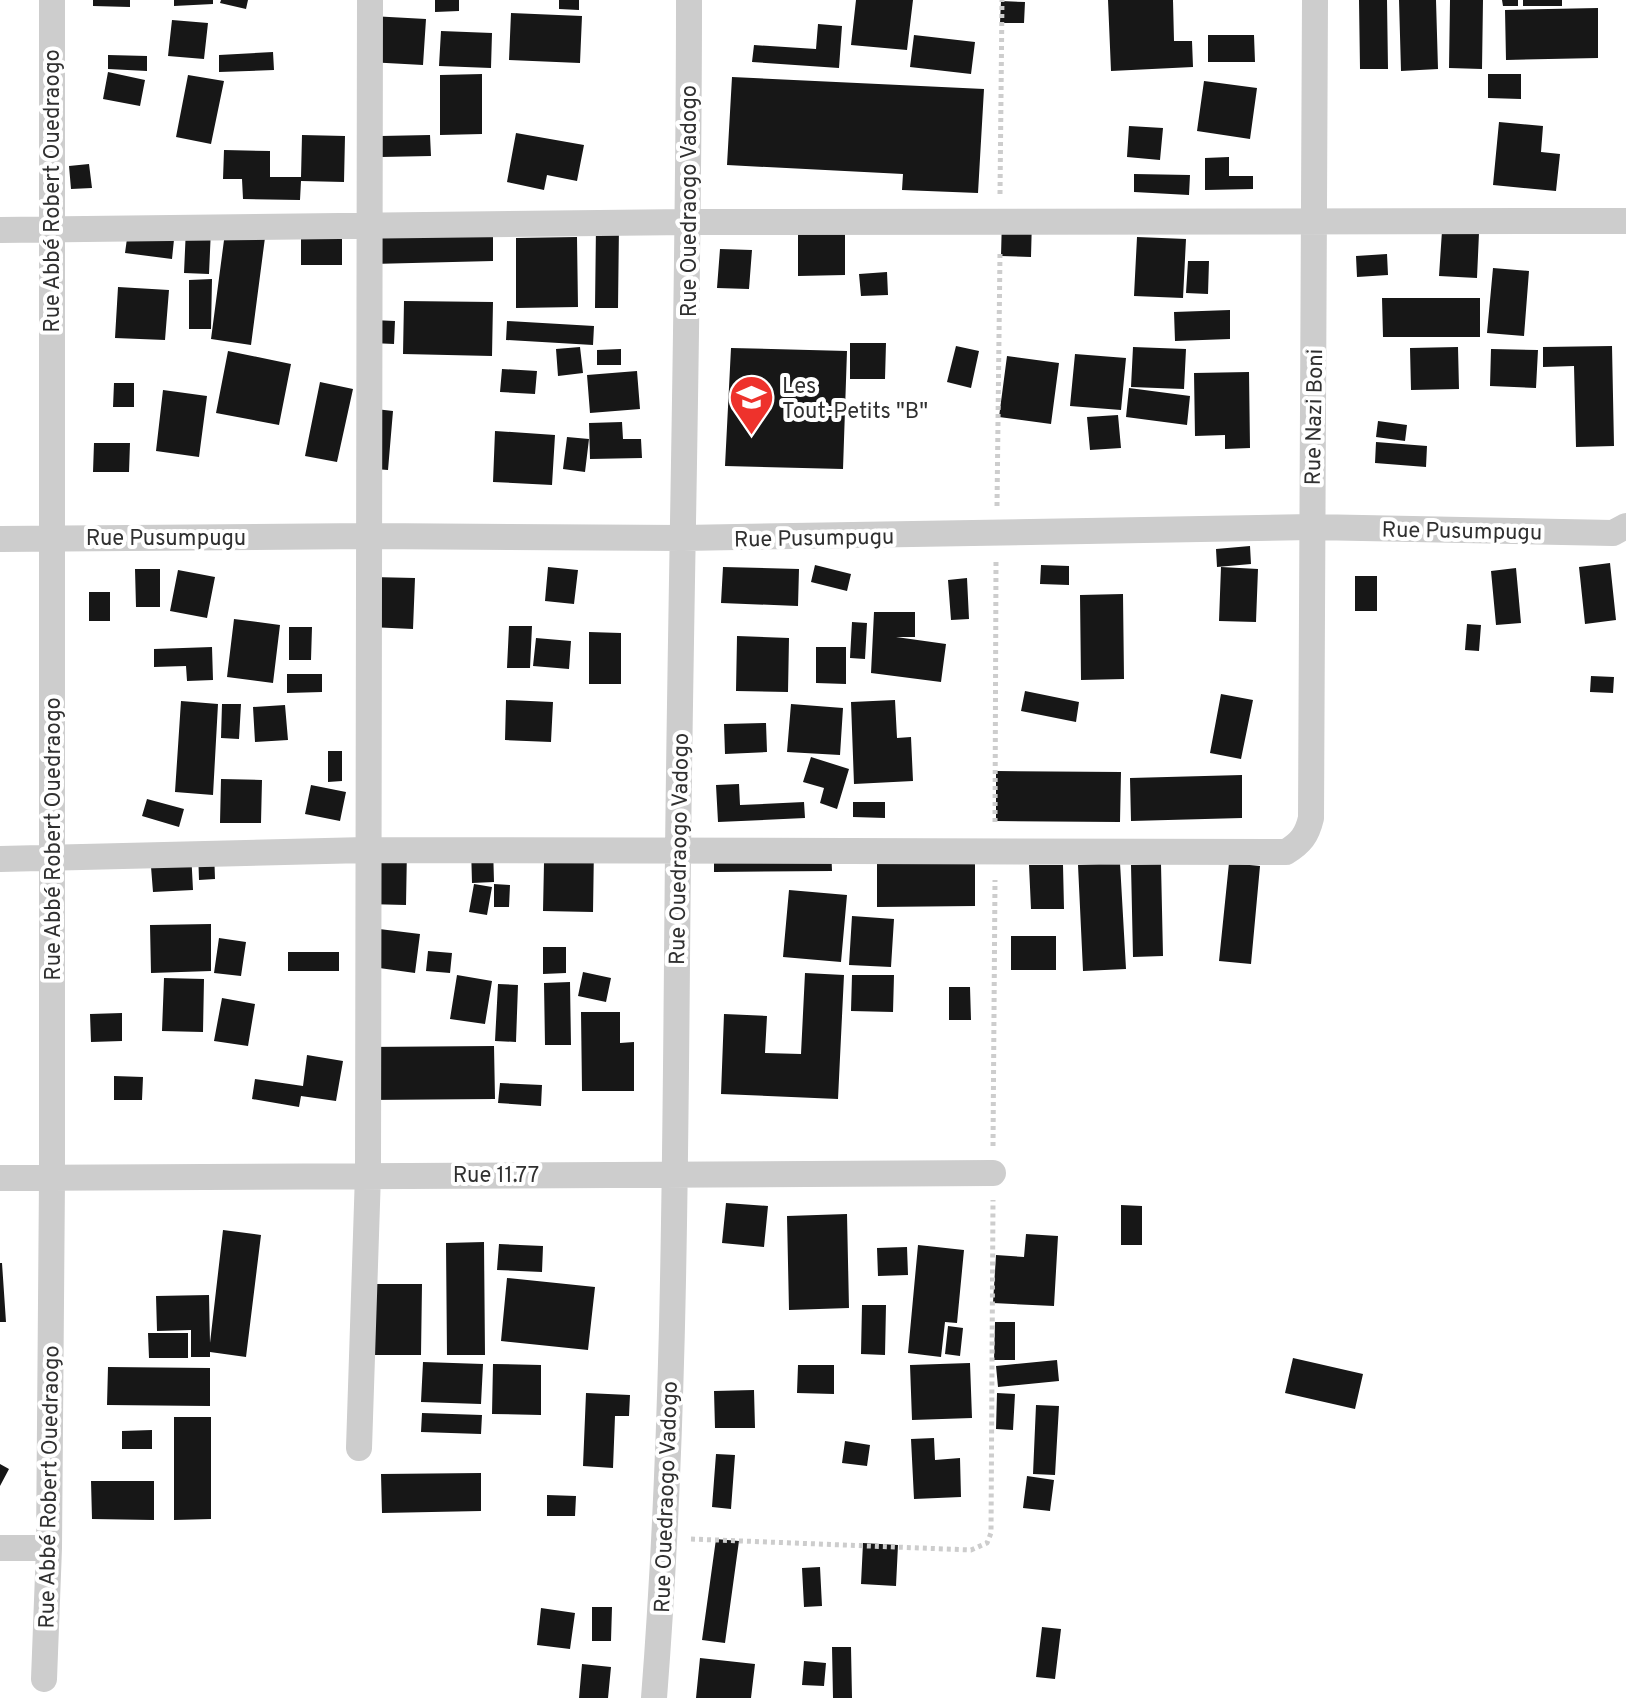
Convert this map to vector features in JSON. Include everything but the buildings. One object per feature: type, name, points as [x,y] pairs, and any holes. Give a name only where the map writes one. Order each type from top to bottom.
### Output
[{"type":"street","name":"Rue Abbé Robert Ouedraogo","points":[[44,1679],[49,1548],[52,1179],[52,0]]},
{"type":"street","points":[[359,1448],[368,1174],[366,850],[370,0]]},
{"type":"street","name":"Rue Ouedraogo Vadogo","points":[[654,1698],[666,1537],[675,1174],[689,222],[689,0]]},
{"type":"street","name":"Rue Nazi Boni","points":[[995,850],[1286,852],[1308,833],[1311,818],[1315,0]]},
{"type":"street","points":[[0,230],[689,222],[1626,221]]},
{"type":"street","name":"Rue Pusumpugu","points":[[0,539],[369,536],[683,538],[997,535],[1312,527],[1613,533],[1626,526]]},
{"type":"street","points":[[0,859],[366,850],[995,850]]},
{"type":"street","name":"Rue 11.77","points":[[0,1178],[993,1173]]},
{"type":"street","points":[[0,1548],[49,1548]]},
{"type":"path","points":[[666,1537],[971,1550],[987,1543],[991,1533],[1002,0]]},
{"type":"place","name":"Les Tout-Petits \"B\"","points":[[751,437]]}]
